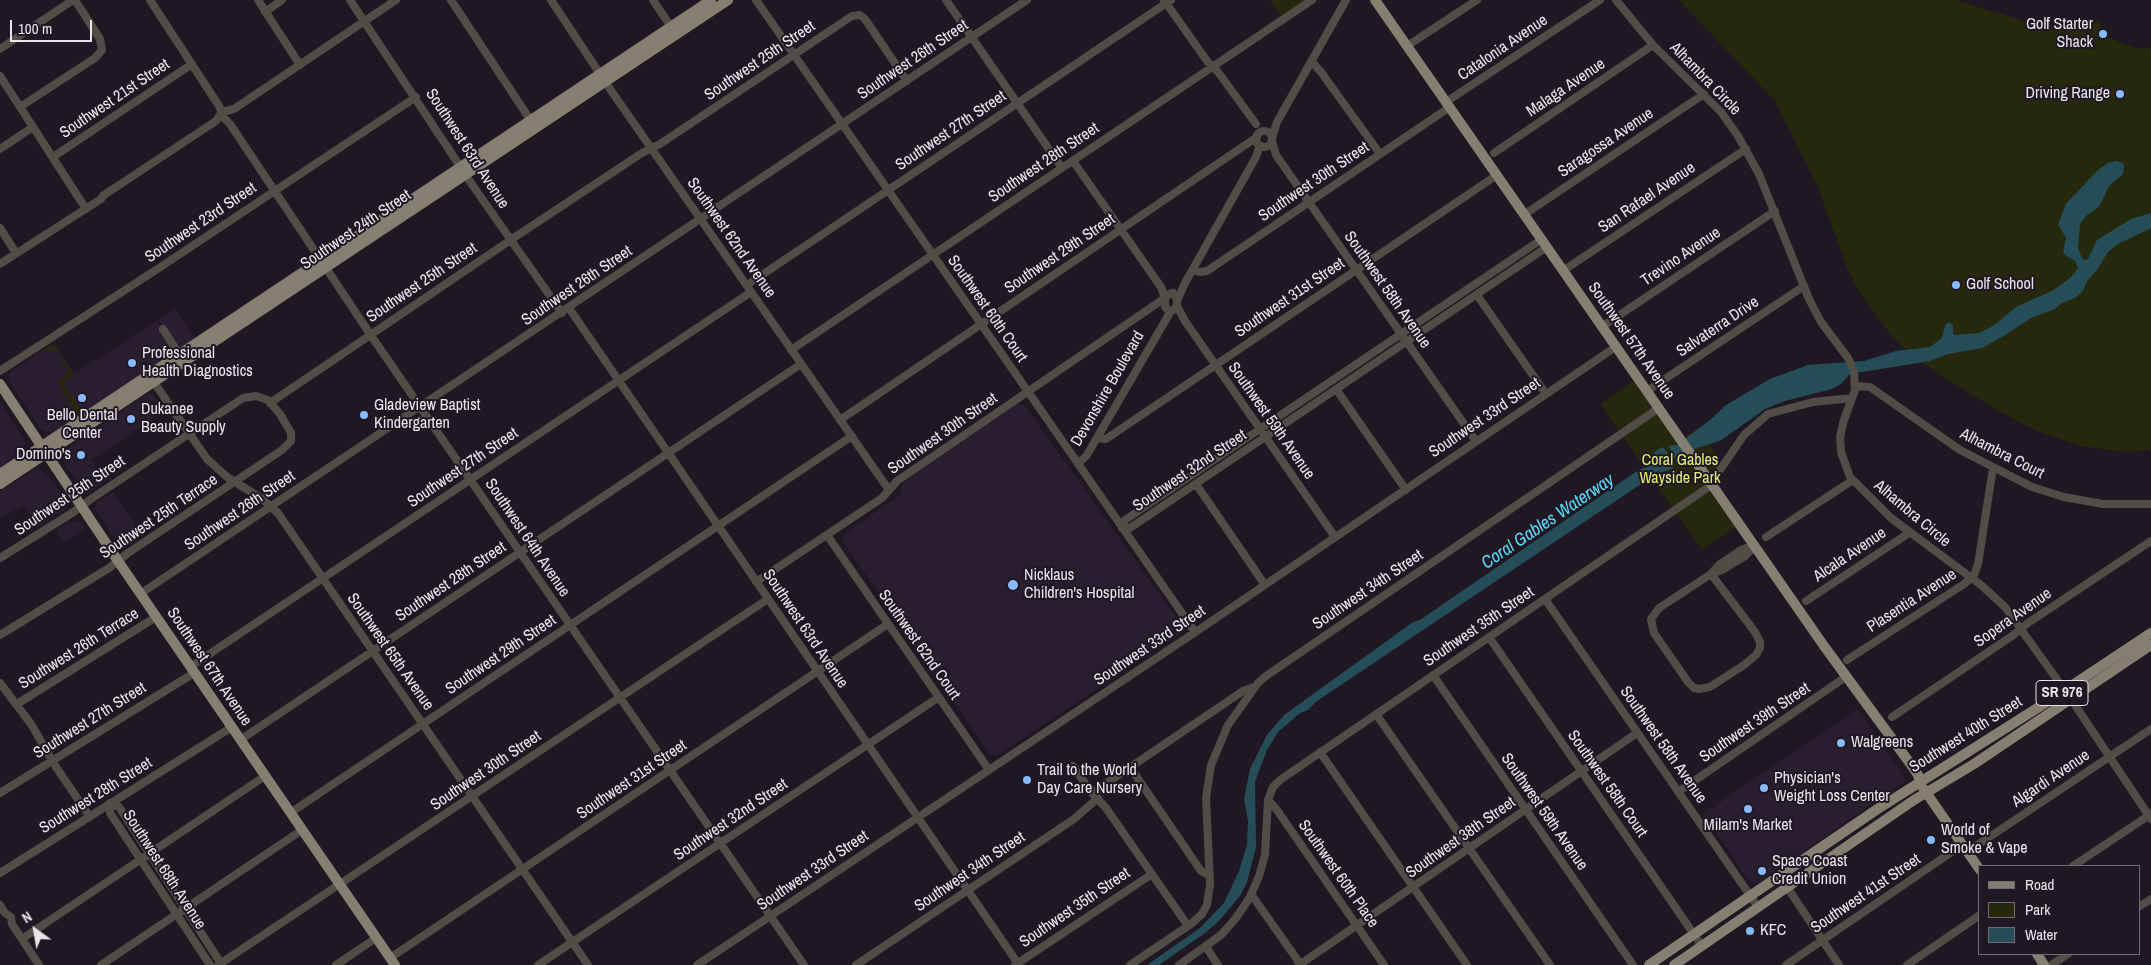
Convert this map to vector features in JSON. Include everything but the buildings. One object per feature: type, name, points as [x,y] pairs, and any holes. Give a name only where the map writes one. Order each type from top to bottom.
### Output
[{"type":"main road","name":"Southwest 24th Street","points":[[673,31],[711,0]]},
{"type":"main road","name":"Southwest 24th Street","points":[[0,484],[43,451],[533,124],[673,31],[728,0]]},
{"type":"main road","name":"Southwest 57th Avenue","points":[[1374,0],[1691,454],[1714,484],[1847,676],[1862,700],[1864,707],[1918,775],[1920,783],[1978,867]]},
{"type":"main road","name":"Southwest 67th Avenue","points":[[0,384],[140,594],[393,962]]},
{"type":"main road","name":"Southwest 24th Street","points":[[0,474],[43,451]]},
{"type":"main road","name":"Southwest 40th Street","points":[[1674,965],[1926,792],[1974,764],[2151,633]]},
{"type":"main road","name":"Southwest 40th Street","points":[[1649,965],[1820,848],[1920,783],[2151,645]]},
{"type":"main road","points":[[1817,867],[1820,848]]},
{"type":"main road","points":[[1807,874],[1810,855]]},
{"type":"street","points":[[0,49],[74,0],[99,36],[102,48],[95,58],[20,107]]},
{"type":"street","name":"Southwest 64th Avenue","points":[[150,0],[370,334],[804,965]]},
{"type":"street","points":[[258,0],[300,65]]},
{"type":"street","points":[[266,12],[282,0]]},
{"type":"street","name":"Southwest 63rd Avenue","points":[[350,0],[562,313]]},
{"type":"street","points":[[0,264],[71,217],[72,214],[104,195],[396,0]]},
{"type":"street","points":[[451,0],[533,124]]},
{"type":"street","name":"Southwest 62nd Avenue","points":[[551,0],[889,490]]},
{"type":"street","points":[[653,0],[673,31]]},
{"type":"street","name":"Southwest 60th Court","points":[[756,0],[1195,632]]},
{"type":"street","points":[[946,0],[1062,168]]},
{"type":"street","name":"Southwest 26th Street","points":[[140,594],[1027,0]]},
{"type":"street","name":"Southwest 28th Street","points":[[792,350],[1312,0]]},
{"type":"street","points":[[1407,46],[1477,0]]},
{"type":"street","name":"Catalonia Avenue","points":[[1448,104],[1600,0]]},
{"type":"street","name":"Alhambra Circle","points":[[1616,0],[1653,45],[1721,112],[1746,149],[1775,212],[1804,286],[1821,322],[1850,361],[1855,375],[1856,386],[1840,437],[1842,456],[1853,480],[1881,509],[1909,533],[1971,578],[2005,607],[2068,695],[2150,816]]},
{"type":"street","points":[[1167,1],[1256,124],[1263,140]]},
{"type":"street","name":"Southwest 27th Street","points":[[0,793],[192,670],[323,578],[618,381],[888,191],[1167,1]]},
{"type":"street","name":"Devonshire Boulevard","points":[[1078,464],[1087,455],[1097,438],[1161,326],[1170,302],[1193,270],[1256,158],[1263,140],[1277,122],[1347,2]]},
{"type":"street","name":"Southwest 25th Street","points":[[0,558],[245,397],[259,396],[270,403],[511,240],[849,17],[858,15],[865,19],[907,81]]},
{"type":"street","name":"Malaga Avenue","points":[[1494,153],[1653,45]]},
{"type":"street","points":[[1312,62],[1380,154]]},
{"type":"street","name":"Southwest 21st Street","points":[[53,157],[192,64]]},
{"type":"street","points":[[0,76],[85,207]]},
{"type":"street","name":"Saragossa Avenue","points":[[1525,214],[1704,94]]},
{"type":"street","name":"Southwest 23rd Street","points":[[0,371],[416,97]]},
{"type":"street","name":"Southwest 30th Street","points":[[1193,270],[1207,271],[1380,154],[1448,104]]},
{"type":"street","name":"Southwest 21st Street","points":[[0,149],[33,127]]},
{"type":"street","name":"Southwest 29th Street","points":[[840,420],[1246,145],[1263,140]]},
{"type":"street","name":"Southwest 58th Avenue","points":[[1263,140],[1276,155],[1476,441]]},
{"type":"street","name":"San Rafael Avenue","points":[[1564,270],[1746,149]]},
{"type":"street","name":"Southwest 59th Avenue","points":[[1073,161],[1335,537]]},
{"type":"street","name":"Southwest 31st Street","points":[[1097,438],[1106,439],[1497,175]]},
{"type":"street","name":"Trevino Avenue","points":[[1603,326],[1775,212]]},
{"type":"street","points":[[0,228],[16,253]]},
{"type":"street","name":"Southwest 32nd Street","points":[[1544,243],[1477,295],[1130,528],[1122,528],[1125,520],[1401,334],[1544,243]]},
{"type":"street","name":"Salvaterra Drive","points":[[1648,391],[1804,286]]},
{"type":"street","points":[[1477,295],[1546,394]]},
{"type":"street","name":"Southwest 30th Street","points":[[756,582],[882,498],[897,481],[1149,310],[1170,302]]},
{"type":"street","name":"Southwest 63rd Avenue","points":[[569,308],[1017,964]]},
{"type":"street","points":[[163,329],[182,358]]},
{"type":"street","name":"Southwest 33rd Street","points":[[697,965],[1265,585],[1617,346]]},
{"type":"street","name":"Southwest 28th Street","points":[[240,740],[801,364]]},
{"type":"street","name":"Southwest 65th Avenue","points":[[151,379],[207,459],[235,482],[272,506],[588,965]]},
{"type":"street","name":"Alhambra Court","points":[[1856,386],[1870,387],[1950,444],[2027,485],[2058,495],[2109,504],[2148,505]]},
{"type":"street","points":[[1336,389],[1406,490]]},
{"type":"street","points":[[1720,470],[1744,435],[1765,416],[1780,410],[1813,402],[1852,398]]},
{"type":"street","name":"Southwest 25th Terrace","points":[[0,635],[118,561],[282,450],[291,441],[290,430],[270,403]]},
{"type":"street","name":"Southwest 34th Street","points":[[856,965],[1081,814],[1095,796],[1130,767],[1243,691],[1254,687],[1266,676],[1659,408]]},
{"type":"street","name":"Southwest 29th Street","points":[[290,812],[852,436]]},
{"type":"street","name":"Plasentia Avenue","points":[[1848,660],[1971,578],[1976,572],[1993,468]]},
{"type":"street","points":[[1766,537],[1853,480]]},
{"type":"street","points":[[1196,484],[1265,585]]},
{"type":"street","name":"Southwest 35th Street","points":[[1268,800],[1278,781],[1714,484]]},
{"type":"street","points":[[2148,505],[2151,513]]},
{"type":"street","name":"Alcala Avenue","points":[[1806,601],[1909,533]]},
{"type":"street","name":"Southwest 62nd Court","points":[[827,535],[989,770]]},
{"type":"street","name":"Sopera Avenue","points":[[1892,717],[2151,541]]},
{"type":"street","points":[[1711,574],[1755,632],[1760,642],[1760,648],[1756,655],[1744,665],[1710,687],[1699,689],[1694,688],[1688,682],[1654,632],[1651,619],[1659,608],[1711,574],[1720,564],[1741,550],[1755,545]]},
{"type":"street","name":"Southwest 30th Street","points":[[220,964],[768,599]]},
{"type":"street","name":"Southwest 58th Avenue","points":[[1545,599],[1758,907]]},
{"type":"street","name":"Southwest 26th Terrace","points":[[16,704],[156,617]]},
{"type":"street","name":"Southwest 31st Street","points":[[393,962],[522,870],[888,624]]},
{"type":"street","name":"Southwest 58th Court","points":[[1488,637],[1702,946]]},
{"type":"street","name":"Southwest 59th Avenue","points":[[1432,675],[1633,965]]},
{"type":"street","name":"Southwest 39th Street","points":[[1678,792],[1847,676]]},
{"type":"street","points":[[0,683],[16,704],[90,817]]},
{"type":"street","points":[[1130,965],[1188,926],[1199,917],[1207,905],[1210,876],[1206,804],[1211,765],[1224,730],[1254,687]]},
{"type":"street","name":"Southwest 32nd Street","points":[[538,965],[939,697]]},
{"type":"street","points":[[1376,714],[1550,965]]},
{"type":"street","name":"Southwest 28th Street","points":[[0,873],[232,727]]},
{"type":"street","name":"Algardi Avenue","points":[[1964,848],[2151,729]]},
{"type":"street","name":"Southwest 38th Street","points":[[1300,965],[1637,733]]},
{"type":"street","points":[[1320,752],[1467,965]]},
{"type":"street","points":[[1073,766],[1188,926]]},
{"type":"street","points":[[1130,767],[1201,871],[1210,876]]},
{"type":"street","points":[[22,939],[265,776]]},
{"type":"street","points":[[1179,965],[1206,947],[1233,922],[1252,894],[1265,855],[1268,800]]},
{"type":"street","name":"Southwest 60th Place","points":[[1268,800],[1384,965]]},
{"type":"street","name":"Southwest 68th Avenue","points":[[210,965],[110,813],[110,803],[119,808],[220,964]]},
{"type":"street","points":[[2075,865],[2150,816]]},
{"type":"street","points":[[101,965],[302,830]]},
{"type":"street","name":"Southwest 41st Street","points":[[1786,965],[1964,848]]},
{"type":"street","name":"Southwest 35th Street","points":[[1017,964],[1152,874]]},
{"type":"street","points":[[1786,888],[1839,965]]},
{"type":"street","points":[[1252,894],[1300,965]]},
{"type":"street","points":[[0,905],[5,913],[11,917],[12,924],[39,965]]},
{"type":"street","points":[[1907,965],[1978,916]]},
{"type":"street","points":[[336,965],[376,938]]},
{"type":"street","points":[[1206,947],[1218,965]]},
{"type":"street","points":[[2051,965],[2066,955]]},
{"type":"shaded area","points":[[175,309],[195,338],[57,430],[47,432],[40,429],[10,382],[9,375],[12,371],[54,343],[74,374]]},
{"type":"shaded area","points":[[148,393],[154,395],[165,411],[91,460],[106,481],[88,492],[83,492],[63,462],[63,451]]},
{"type":"shaded area","points":[[0,401],[25,444],[22,453],[0,468]]},
{"type":"shaded area","name":"Nicklaus Children's Hospital","points":[[1021,404],[1025,406],[1185,630],[999,754],[990,755],[842,540],[844,534],[900,495],[902,485],[906,480],[1016,405]]},
{"type":"shaded area","points":[[34,470],[40,470],[47,474],[66,501],[66,509],[38,527],[23,505],[0,519],[0,491]]},
{"type":"shaded area","points":[[113,492],[142,535],[126,546],[118,544],[95,509],[96,503]]},
{"type":"shaded area","points":[[76,520],[85,529],[64,542],[56,530]]},
{"type":"shaded area","points":[[1857,709],[1904,776],[1904,782],[1758,883],[1750,882],[1703,814]]},
{"type":"green space","points":[[1270,0],[1308,0],[1282,17]]},
{"type":"green space","points":[[1679,0],[1956,0],[2027,22],[2056,25],[2100,21],[2102,34],[2106,37],[2139,49],[2145,47],[2148,50],[2151,48],[2151,450],[2127,452],[2081,446],[2035,430],[1997,410],[1934,371],[1907,351],[1890,334],[1859,291],[1848,270],[1817,185],[1775,101]]},
{"type":"green space","points":[[54,344],[74,375],[62,383],[83,413],[77,417],[70,410],[73,407],[65,394],[61,395],[64,392],[58,382],[67,376],[65,373],[69,369],[66,366],[62,368],[61,365],[64,363],[56,349],[52,352],[49,349],[49,353],[43,351]]},
{"type":"green space","name":"Coral Gables Wayside Park","points":[[1633,381],[1677,442],[1698,428],[1725,468],[1705,481],[1737,526],[1702,550],[1600,404]]},
{"type":"water","points":[[2115,161],[2123,163],[2123,174],[2109,186],[2099,207],[2087,215],[2080,224],[2078,248],[2083,260],[2088,259],[2097,240],[2131,219],[2151,213],[2151,228],[2118,244],[2108,252],[2097,270],[2087,281],[2083,291],[2075,298],[2062,303],[2055,309],[2031,318],[1982,348],[1948,354],[1930,361],[1850,374],[1841,384],[1832,389],[1785,401],[1765,409],[1720,441],[1697,448],[1678,458],[1676,457],[1672,460],[1674,465],[1672,469],[1660,473],[1658,471],[1651,475],[1650,478],[1317,701],[1308,710],[1300,713],[1278,732],[1267,750],[1255,782],[1256,847],[1247,882],[1240,896],[1218,922],[1205,933],[1159,965],[1147,965],[1200,928],[1224,903],[1239,871],[1247,845],[1248,821],[1244,799],[1250,769],[1267,735],[1284,715],[1413,622],[1420,620],[1634,473],[1646,468],[1652,463],[1652,455],[1656,451],[1663,447],[1669,455],[1672,452],[1668,446],[1677,445],[1710,420],[1726,405],[1770,379],[1808,365],[1864,361],[1896,351],[1930,347],[1942,338],[1948,322],[1953,325],[1953,333],[1955,335],[1979,333],[1993,326],[2016,307],[2054,290],[2071,277],[2078,268],[2075,261],[2063,252],[2066,238],[2058,224],[2066,204],[2098,170],[2108,163]]},
{"type":"place","name":"Golf Starter Shack","points":[[2103,34]]},
{"type":"place","name":"Driving Range","points":[[2120,94]]},
{"type":"place","name":"Golf School","points":[[1956,285]]},
{"type":"place","name":"Professional Health Diagnostics","points":[[132,363]]},
{"type":"place","name":"Bello Dental Center","points":[[82,398]]},
{"type":"place","name":"Gladeview Baptist Kindergarten","points":[[364,415]]},
{"type":"place","name":"Dukanee Beauty Supply","points":[[131,419]]},
{"type":"place","name":"Domino's","points":[[81,455]]},
{"type":"place","name":"Nicklaus Children's Hospital","points":[[1013,585]]},
{"type":"place","name":"Walgreens","points":[[1841,743]]},
{"type":"place","name":"Trail to the World Day Care Nursery","points":[[1027,780]]},
{"type":"place","name":"Physician's Weight Loss Center","points":[[1764,788]]},
{"type":"place","name":"Milam's Market","points":[[1748,809]]},
{"type":"place","name":"World of Smoke & Vape","points":[[1931,840]]},
{"type":"place","name":"Space Coast Credit Union","points":[[1762,871]]},
{"type":"place","name":"KFC","points":[[1750,931]]},
{"type":"water label","name":"Coral Gables Waterway","points":[[1548,522]]}]
